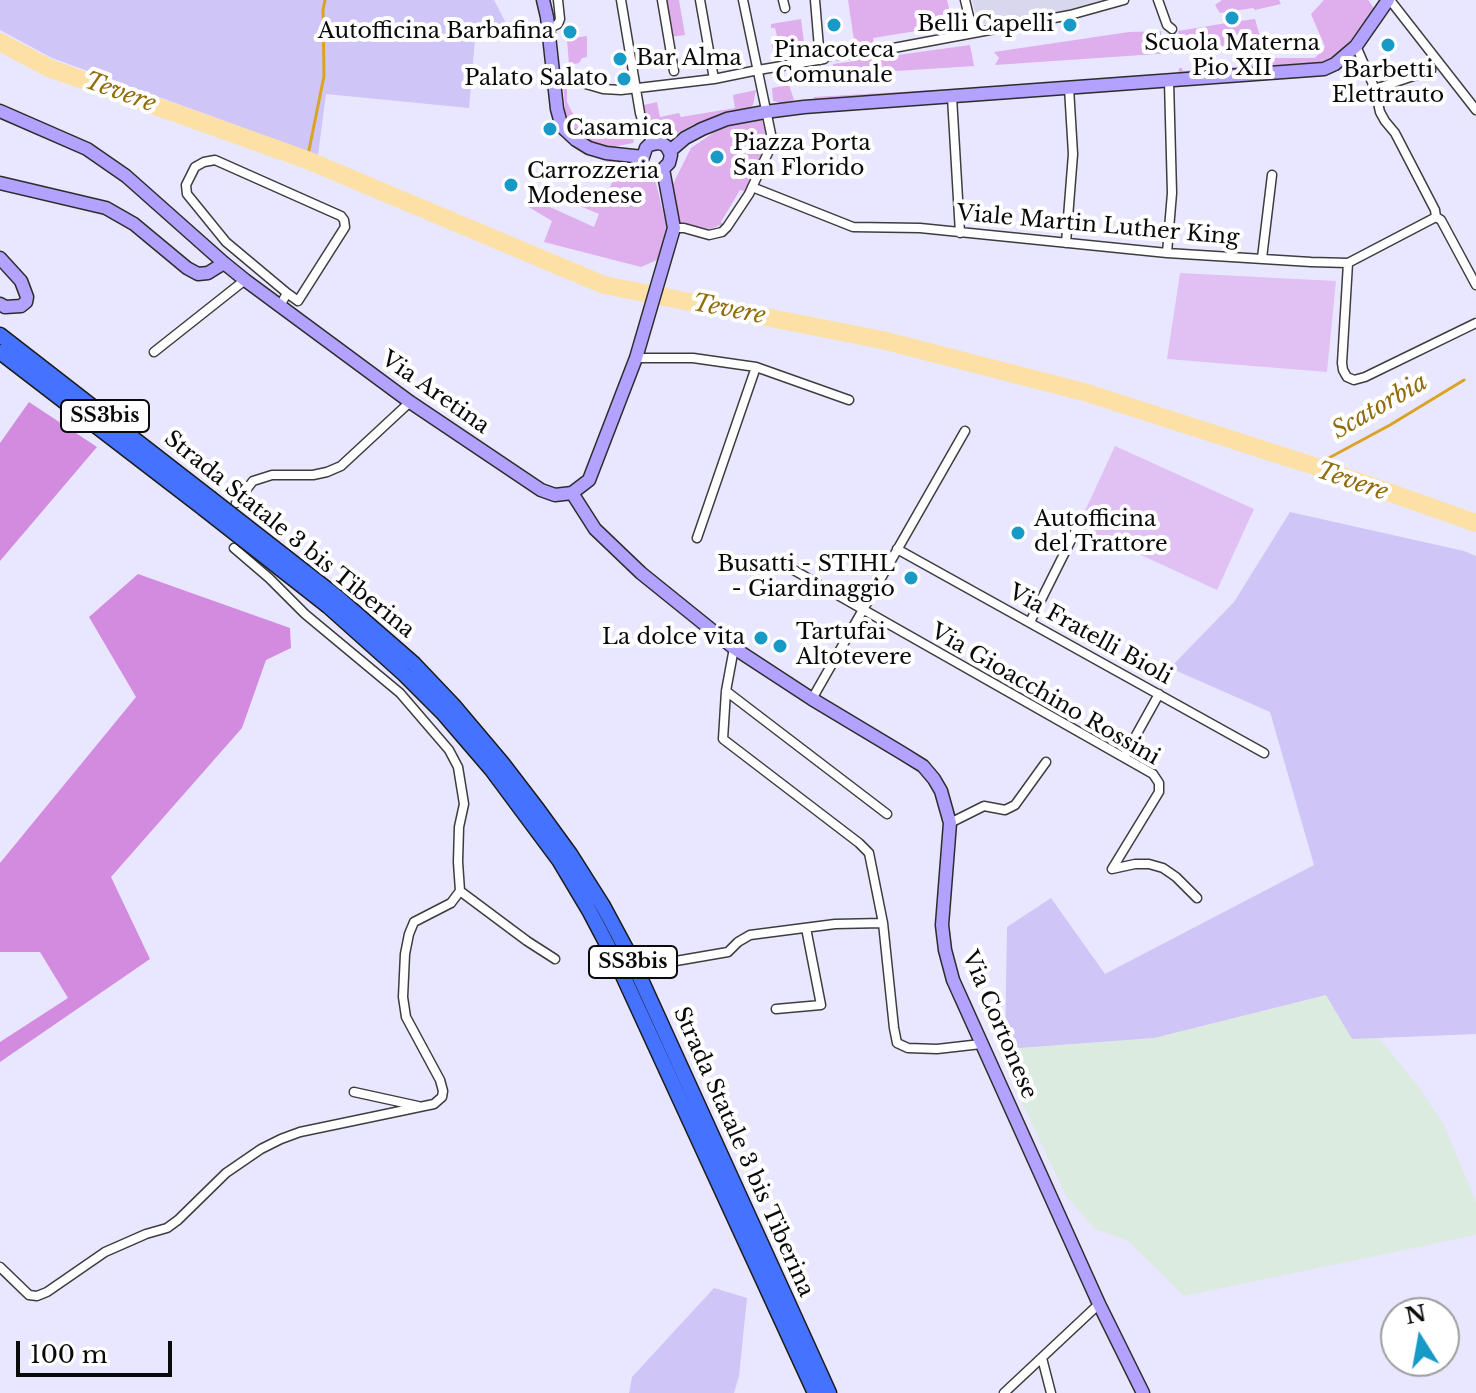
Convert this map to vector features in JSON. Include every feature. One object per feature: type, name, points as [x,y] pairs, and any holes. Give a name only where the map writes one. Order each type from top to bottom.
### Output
[{"type":"highway","name":"Strada Statale 3 bis Tiberina","points":[[0,335],[207,503],[414,664],[502,763],[570,854],[632,960],[829,1393]]},
{"type":"highway","name":"Strada Statale 3 bis Tiberina","points":[[0,352],[207,503]]},
{"type":"highway","name":"Strada Statale 3 bis Tiberina","points":[[332,602],[443,713],[492,770],[559,860],[619,967],[815,1393]]},
{"type":"main road","points":[[543,0],[562,127],[589,148],[643,157]]},
{"type":"main road","points":[[670,151],[685,138],[727,119],[804,107],[1324,69],[1356,46],[1389,0]]},
{"type":"main road","name":"Via Aretina","points":[[0,111],[87,149],[126,176],[245,280],[410,402],[541,490],[555,495],[572,493]]},
{"type":"main road","points":[[653,143],[663,144],[670,151],[671,159],[663,169],[650,169],[644,162],[646,148],[653,143]]},
{"type":"main road","points":[[572,493],[589,480],[644,335],[670,245],[674,228],[663,169]]},
{"type":"main road","points":[[0,183],[106,208],[134,224],[198,274],[208,273],[224,263]]},
{"type":"main road","points":[[0,258],[21,281],[27,297],[21,306],[5,307],[0,304]]},
{"type":"main road","name":"Via Cortonese","points":[[572,493],[595,529],[629,562],[734,648],[923,766],[934,779],[941,791],[950,823],[942,925],[953,980],[1099,1304],[1143,1393]]},
{"type":"street","points":[[549,28],[558,24],[560,19],[558,0]]},
{"type":"street","points":[[621,0],[634,88],[645,131],[653,143]]},
{"type":"street","points":[[662,0],[676,84]]},
{"type":"street","points":[[700,0],[714,79]]},
{"type":"street","points":[[674,228],[709,235],[722,232],[752,187],[772,144],[743,0]]},
{"type":"street","points":[[554,72],[603,89],[621,90],[714,79],[822,59],[815,0]]},
{"type":"street","points":[[965,0],[973,33]]},
{"type":"street","points":[[856,55],[1070,15],[1124,0]]},
{"type":"street","points":[[1158,0],[1167,25],[1172,29]]},
{"type":"street","points":[[1389,0],[1476,110]]},
{"type":"street","points":[[1356,46],[1375,89],[1380,112],[1401,146],[1436,217]]},
{"type":"street","points":[[1375,89],[1431,70]]},
{"type":"street","points":[[1167,253],[1172,193],[1169,81]]},
{"type":"street","points":[[1066,243],[1073,154],[1069,88]]},
{"type":"street","points":[[952,97],[960,233]]},
{"type":"street","points":[[215,160],[344,220],[345,227],[298,301],[287,293],[226,242],[187,194],[186,185],[195,167],[215,160]]},
{"type":"street","points":[[1262,258],[1272,175]]},
{"type":"street","name":"Viale Martin Luther King","points":[[752,187],[853,227],[920,228],[1167,253],[1348,263]]},
{"type":"street","points":[[1436,217],[1348,263],[1343,370],[1347,377],[1354,380],[1365,377],[1476,323]]},
{"type":"street","points":[[1436,217],[1441,220],[1476,285]]},
{"type":"street","points":[[154,352],[245,280]]},
{"type":"street","points":[[280,306],[287,293]]},
{"type":"street","points":[[636,358],[693,358],[756,367],[849,400]]},
{"type":"street","points":[[697,538],[756,367]]},
{"type":"street","points":[[236,503],[253,481],[272,475],[313,475],[341,466],[410,402]]},
{"type":"street","points":[[812,699],[965,431]]},
{"type":"street","points":[[1030,622],[1076,530]]},
{"type":"street","points":[[0,1267],[29,1295],[37,1296],[105,1252],[167,1228],[226,1173],[281,1139],[300,1132],[423,1107],[434,1104],[442,1097],[443,1091],[435,1070],[406,1017],[403,997],[405,954],[414,922],[451,903],[460,891],[459,827],[464,804],[458,767],[449,750],[400,693],[305,614],[234,548]]},
{"type":"street","name":"Via Fratelli Bioli","points":[[897,549],[1264,753]]},
{"type":"street","name":"Via Gioacchino Rossini","points":[[783,564],[1153,774],[1159,783],[1159,792],[1112,869],[1135,864],[1163,868],[1197,898]]},
{"type":"street","points":[[734,648],[726,691],[723,739],[869,853],[883,923],[897,1043],[908,1048],[937,1049],[981,1044]]},
{"type":"street","points":[[726,691],[887,814]]},
{"type":"street","points":[[1124,757],[1159,694]]},
{"type":"street","points":[[950,823],[984,806],[1005,810],[1015,805],[1046,762]]},
{"type":"street","points":[[460,891],[555,959]]},
{"type":"street","points":[[670,962],[728,952],[750,935],[835,924],[883,923]]},
{"type":"street","points":[[776,1009],[821,1005],[806,928]]},
{"type":"street","points":[[354,1092],[423,1107]]},
{"type":"street","points":[[1004,1393],[1099,1304]]},
{"type":"street","points":[[1042,1358],[1051,1393]]},
{"type":"shaded area","points":[[0,0],[494,0],[509,29],[476,28],[469,108],[326,94],[318,155],[52,58],[0,30]]},
{"type":"shaded area","points":[[664,0],[679,0],[685,35],[670,37]]},
{"type":"shaded area","points":[[848,0],[947,0],[953,25],[873,38],[874,45],[855,47]]},
{"type":"shaded area","points":[[972,0],[1103,0],[1071,10],[979,25]]},
{"type":"shaded area","points":[[1222,0],[1279,0],[1281,4],[1220,13],[1215,5]]},
{"type":"shaded area","points":[[1324,0],[1368,0],[1374,8],[1351,40],[1329,61],[1318,65],[1178,76],[1179,68],[1183,71],[1248,66],[1242,48],[1181,52],[1178,31],[1255,19],[1266,58],[1315,58],[1325,47],[1311,14]]},
{"type":"shaded area","points":[[801,19],[804,42],[799,43],[799,47],[773,51],[771,42],[778,40],[771,24]]},
{"type":"shaded area","points":[[1161,31],[1162,41],[1172,40],[1171,53],[995,65],[999,58],[994,52],[1129,32]]},
{"type":"shaded area","points":[[587,36],[587,57],[569,65],[567,39]]},
{"type":"shaded area","points":[[970,45],[974,66],[834,75],[833,64]]},
{"type":"shaded area","points":[[563,82],[567,83],[567,102],[580,120],[599,121],[601,127],[621,122],[624,127],[633,125],[633,143],[607,148],[589,143],[572,131],[565,109]]},
{"type":"shaded area","points":[[789,85],[794,100],[782,103],[773,101],[772,88]]},
{"type":"shaded area","points":[[986,87],[986,91],[813,101],[814,97]]},
{"type":"shaded area","points":[[756,90],[750,108],[692,125],[668,136],[650,129],[644,105],[657,102],[660,117],[679,113],[681,117],[735,108],[733,95]]},
{"type":"shaded area","points":[[756,117],[763,122],[766,138],[762,159],[746,192],[740,190],[721,222],[723,224],[710,229],[677,223],[672,186],[691,148],[719,129]]},
{"type":"shaded area","points":[[606,158],[635,166],[656,183],[667,228],[657,260],[641,267],[544,242],[552,221],[527,206],[530,198],[594,227],[599,214],[570,202],[578,195],[585,195],[604,203],[618,167]]},
{"type":"shaded area","points":[[1180,273],[1336,281],[1327,372],[1167,359]]},
{"type":"shaded area","points":[[29,402],[97,447],[0,561],[0,443]]},
{"type":"shaded area","points":[[1115,446],[1254,509],[1217,590],[1078,526]]},
{"type":"shaded area","points":[[1290,512],[1476,556],[1476,1034],[1352,1039],[1326,995],[1154,1038],[1005,1049],[1007,927],[1051,898],[1105,974],[1314,865],[1270,712],[1170,668],[1234,602]]},
{"type":"shaded area","points":[[138,574],[290,628],[291,648],[266,660],[242,728],[111,877],[150,959],[0,1062],[0,1042],[68,998],[40,952],[0,952],[0,863],[136,697],[89,617]]},
{"type":"shaded area","points":[[1327,995],[1352,1038],[1379,1038],[1418,1086],[1444,1125],[1476,1202],[1476,1235],[1184,1296],[1128,1241],[1095,1229],[1066,1196],[997,1049],[1154,1038]]},
{"type":"shaded area","points":[[714,1288],[747,1298],[739,1376],[734,1393],[629,1393],[632,1377]]},
{"type":"waterway","points":[[307,160],[324,76],[325,0]]},
{"type":"waterway","name":"Tevere","points":[[0,42],[49,68],[307,160],[604,285],[882,340],[1084,392],[1314,466],[1476,523]]},
{"type":"waterway","name":"Scatorbia","points":[[1314,466],[1464,380]]},
{"type":"tunnel","points":[[824,59],[856,55]]},
{"type":"place","name":"Scuola Materna Pio XII","points":[[1232,18]]},
{"type":"place","name":"Pinacoteca Comunale","points":[[834,25]]},
{"type":"place","name":"Belli Capelli","points":[[1070,25]]},
{"type":"place","name":"Autofficina Barbafina","points":[[570,32]]},
{"type":"place","name":"Barbetti Elettrauto","points":[[1388,45]]},
{"type":"place","name":"Bar Alma","points":[[620,59]]},
{"type":"place","name":"Palato Salato","points":[[624,79]]},
{"type":"place","name":"Casamica","points":[[550,129]]},
{"type":"place","name":"Piazza Porta San Florido","points":[[717,157]]},
{"type":"place","name":"Carrozzeria Modenese","points":[[511,185]]},
{"type":"place","name":"Autofficina del Trattore","points":[[1018,533]]},
{"type":"place","name":"Busatti - STIHL - Giardinaggio","points":[[911,578]]},
{"type":"place","name":"La dolce vita","points":[[761,638]]},
{"type":"place","name":"Tartufai Altotevere","points":[[780,646]]}]
